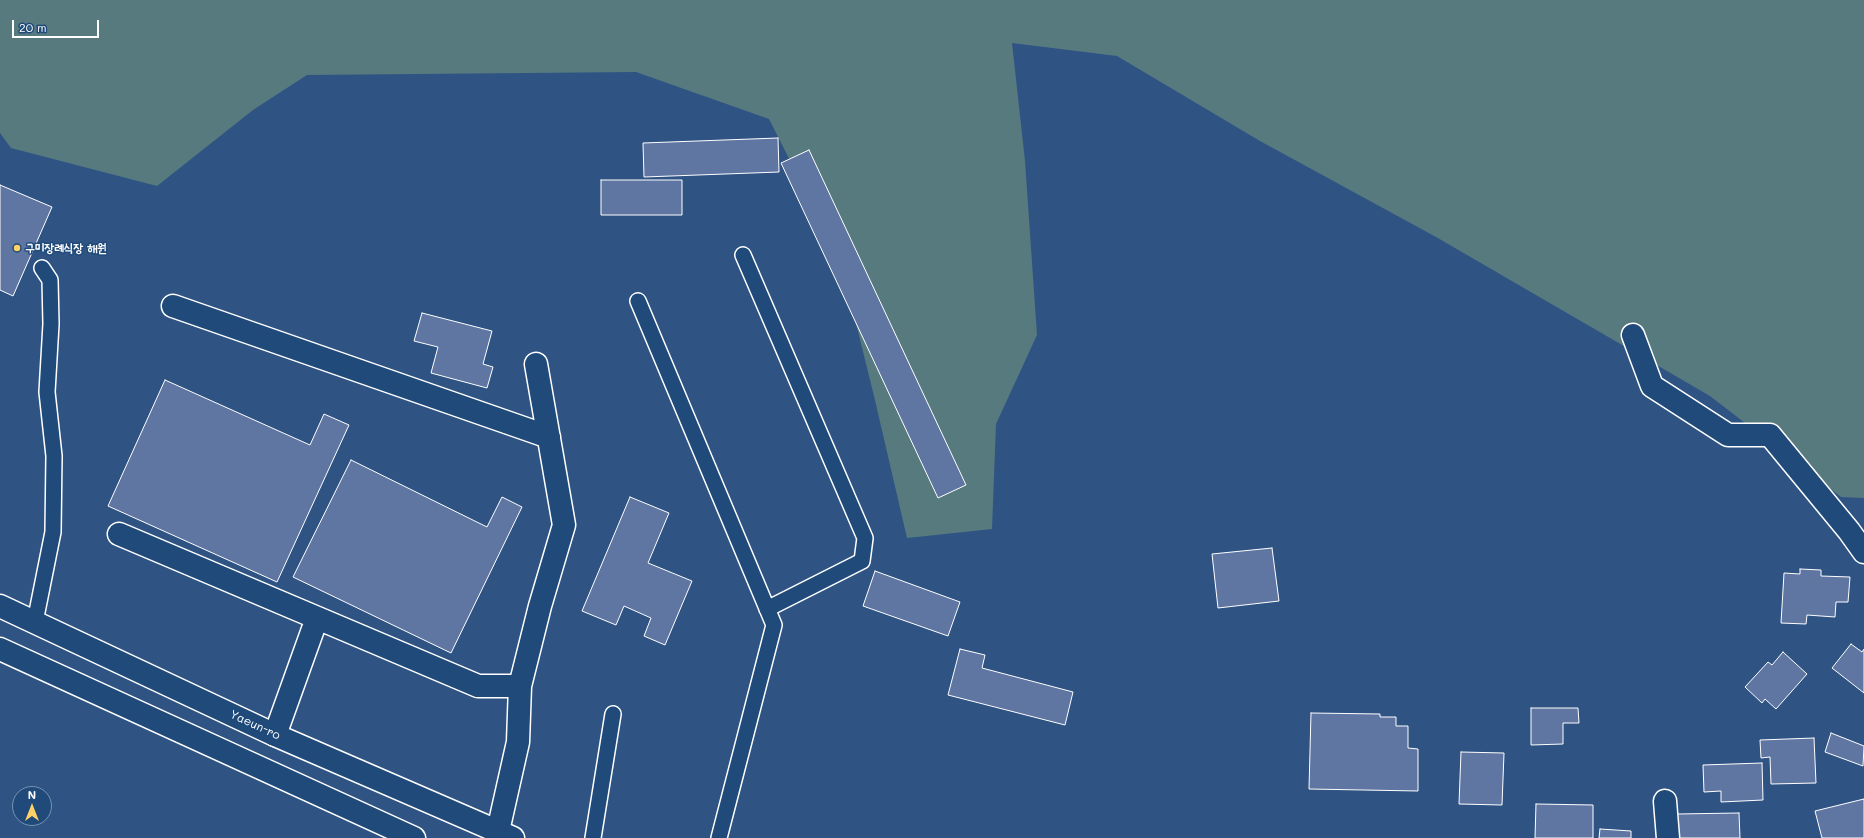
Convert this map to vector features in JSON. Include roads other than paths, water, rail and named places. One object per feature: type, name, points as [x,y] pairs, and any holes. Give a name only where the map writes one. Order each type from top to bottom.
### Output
[{"type":"street","points":[[173,306],[549,437]]},
{"type":"street","points":[[1633,335],[1652,386],[1728,435],[1770,435],[1864,552]]},
{"type":"street","points":[[506,835],[518,742],[520,686],[540,606],[564,525],[536,364]]},
{"type":"street","points":[[119,534],[478,686],[520,686]]},
{"type":"street","name":"Yaeun-ro","points":[[0,606],[274,735],[506,835]]},
{"type":"street","points":[[274,735],[317,618]]},
{"type":"street","points":[[0,649],[414,838]]},
{"type":"street","points":[[1665,801],[1668,838]]},
{"type":"lane","points":[[743,256],[865,538],[862,561],[767,609]]},
{"type":"lane","points":[[34,622],[53,532],[54,456],[47,392],[51,324],[50,280],[42,268]]},
{"type":"lane","points":[[638,301],[774,625],[718,838]]},
{"type":"lane","points":[[593,838],[613,714]]},
{"type":"place","name":"구미장례식장 해원","points":[[17,248]]}]
